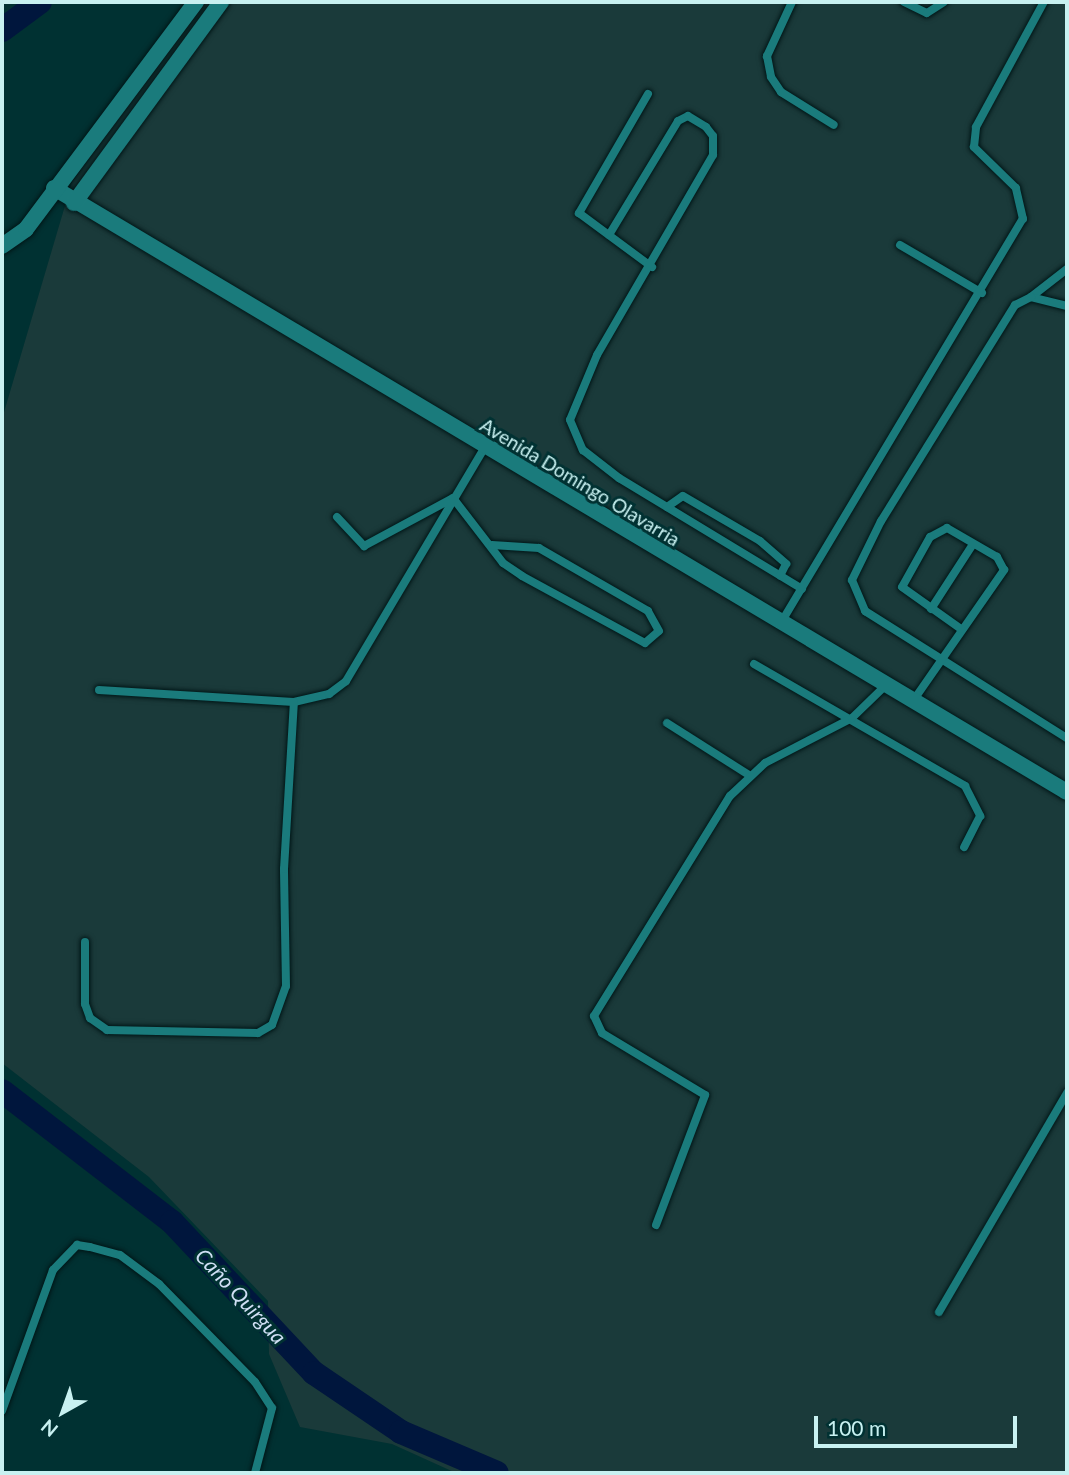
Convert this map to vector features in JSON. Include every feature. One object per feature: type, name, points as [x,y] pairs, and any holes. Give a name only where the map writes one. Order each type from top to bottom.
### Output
[{"type":"street","points":[[2,246],[26,229],[54,188],[196,2]]},
{"type":"street","points":[[75,203],[221,2]]},
{"type":"street","name":"Avenida Domingo Olavarria","points":[[54,188],[484,449],[1067,792]]},
{"type":"lane","points":[[792,2],[767,56],[771,77],[781,92],[834,125]]},
{"type":"lane","points":[[904,2],[935,13],[944,2]]},
{"type":"lane","points":[[781,624],[982,293],[1023,219],[1016,188],[974,146],[976,127],[1044,2]]},
{"type":"lane","points":[[648,94],[579,210],[652,267]]},
{"type":"lane","points":[[609,235],[678,121],[688,116],[706,127],[713,136],[713,155],[652,267],[597,355],[570,420],[583,450],[667,507],[802,589]]},
{"type":"lane","points":[[900,245],[982,293]]},
{"type":"lane","points":[[1067,270],[1031,297],[1015,305],[852,580],[865,611],[937,662],[1067,738]]},
{"type":"lane","points":[[1031,297],[1067,306]]},
{"type":"lane","points":[[99,690],[294,702],[329,694],[346,681],[484,449]]},
{"type":"lane","points":[[667,507],[683,496],[760,541],[786,564],[780,576]]},
{"type":"lane","points":[[337,517],[364,546],[453,498]]},
{"type":"lane","points":[[453,498],[492,545],[522,576],[645,643],[659,631],[648,611],[539,548],[492,545]]},
{"type":"lane","points":[[913,701],[937,662],[1004,570],[997,557],[947,528],[930,537],[902,587],[961,629]]},
{"type":"lane","points":[[930,609],[973,544]]},
{"type":"lane","points":[[754,664],[852,718],[965,786],[980,816],[964,847]]},
{"type":"lane","points":[[656,1224],[705,1095],[602,1033],[594,1016],[730,796],[750,775],[852,718],[885,686]]},
{"type":"lane","points":[[85,942],[85,1004],[90,1018],[107,1030],[258,1033],[272,1025],[286,986],[284,869],[294,702]]},
{"type":"lane","points":[[667,723],[750,775]]},
{"type":"lane","points":[[939,1312],[1067,1093]]},
{"type":"lane","points":[[1058,1109],[1067,1114]]},
{"type":"lane","points":[[2,1411],[53,1270],[77,1245],[90,1247],[120,1255],[159,1284],[255,1381],[272,1408],[255,1473]]},
{"type":"shaded area","points":[[201,2],[1067,2],[1067,1473],[456,1473],[392,1444],[300,1427],[269,1354],[268,1301],[149,1177],[2,1063],[2,419],[72,182]]},
{"type":"waterway","name":"Caño Quirgua","points":[[2,30],[40,2]]},
{"type":"waterway","name":"Caño Quirgua","points":[[2,1091],[172,1222],[314,1373],[401,1432],[497,1473]]}]
